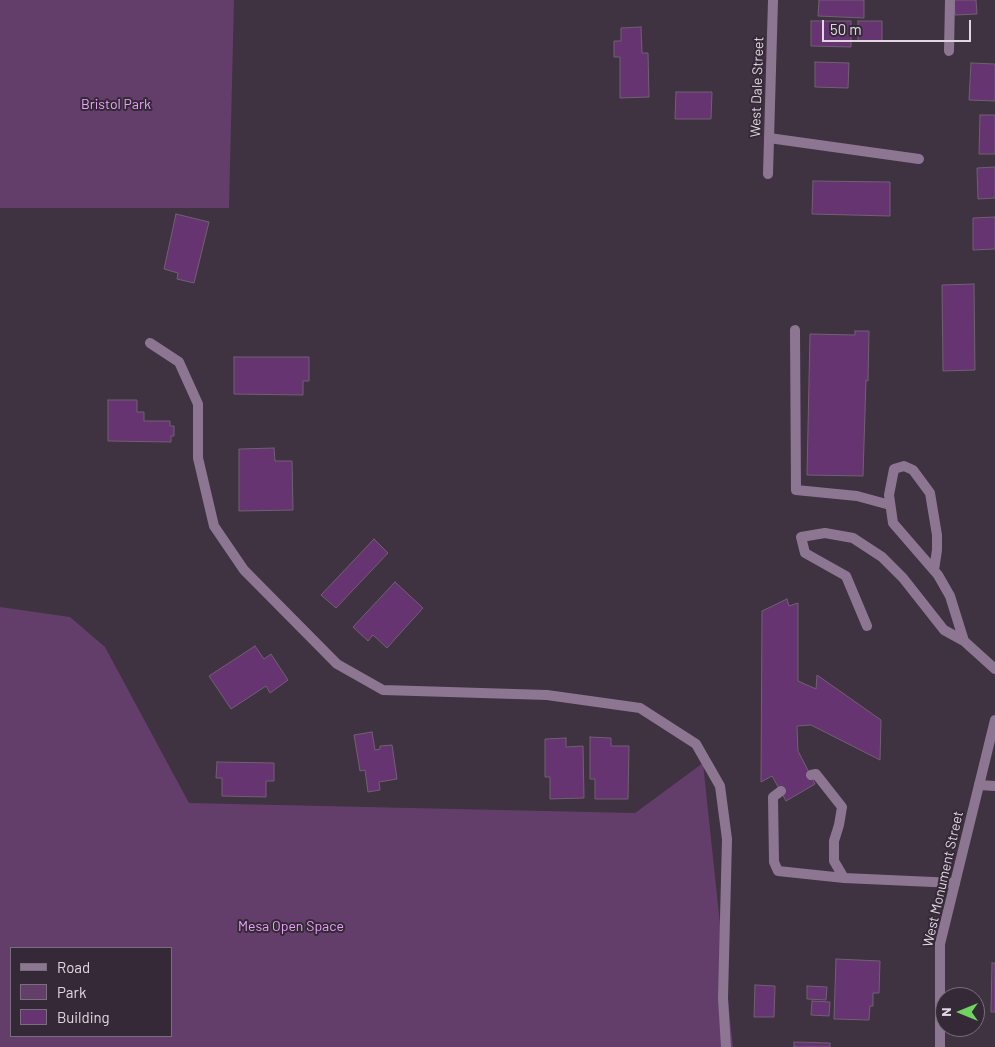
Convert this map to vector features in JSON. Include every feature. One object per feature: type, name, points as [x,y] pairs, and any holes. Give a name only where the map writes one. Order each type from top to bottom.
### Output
[{"type":"street","name":"West Dale Street","points":[[768,174],[773,0]]},
{"type":"street","points":[[949,51],[950,0]]},
{"type":"street","points":[[769,138],[919,160]]},
{"type":"street","points":[[795,330],[796,490],[857,496],[890,505]]},
{"type":"street","points":[[150,343],[179,362],[198,404],[198,458],[214,526],[244,570],[337,664],[382,690],[547,695],[640,708],[696,744],[720,786],[727,839],[722,998],[726,1047]]},
{"type":"street","points":[[934,570],[937,534],[930,493],[913,470],[904,466],[894,469],[888,495],[893,523],[934,570],[950,596],[964,641]]},
{"type":"street","points":[[867,626],[846,576],[805,553],[801,537],[825,533],[853,538],[882,557],[903,578],[944,630],[964,641],[995,669]]},
{"type":"street","name":"West Monument Street","points":[[940,1047],[940,944],[995,720]]},
{"type":"street","points":[[811,775],[816,774],[842,807],[834,841],[834,861],[844,878]]},
{"type":"street","points":[[979,785],[995,786]]},
{"type":"street","points":[[781,791],[773,797],[774,862],[778,871],[844,878],[955,883]]},
{"type":"green space","name":"Bristol Park","points":[[0,0],[234,0],[229,208],[0,208]]},
{"type":"green space","name":"Mesa Open Space","points":[[0,607],[70,617],[105,647],[189,803],[635,813],[703,763],[733,1047],[0,1047]]},
{"type":"building","points":[[819,0],[864,0],[864,18],[818,16]]},
{"type":"building","points":[[954,0],[976,0],[977,14],[955,15]]},
{"type":"building","points":[[811,21],[851,21],[851,47],[811,46]]},
{"type":"building","points":[[858,21],[882,21],[882,41],[858,41]]},
{"type":"building","points":[[641,27],[642,53],[648,53],[649,97],[620,98],[620,57],[614,57],[614,41],[621,41],[621,28]]},
{"type":"building","points":[[815,62],[849,63],[848,88],[815,87]]},
{"type":"building","points":[[971,63],[995,64],[995,101],[969,100]]},
{"type":"building","points":[[676,92],[712,92],[711,119],[675,119]]},
{"type":"building","points":[[980,115],[995,115],[995,154],[979,154]]},
{"type":"building","points":[[995,167],[995,198],[978,199],[977,168]]},
{"type":"building","points":[[813,181],[890,182],[890,216],[812,214]]},
{"type":"building","points":[[176,214],[209,222],[194,283],[177,279],[178,273],[164,269]]},
{"type":"building","points":[[995,217],[995,249],[973,250],[973,218]]},
{"type":"building","points":[[974,284],[975,370],[943,371],[942,285]]},
{"type":"building","points":[[855,331],[869,331],[863,476],[807,475],[810,334],[855,335]]},
{"type":"building","points":[[234,357],[309,357],[309,381],[303,381],[303,395],[234,394]]},
{"type":"building","points":[[108,400],[137,400],[137,412],[144,412],[144,421],[170,421],[170,426],[174,426],[174,436],[171,436],[171,442],[108,441]]},
{"type":"building","points":[[274,448],[275,461],[292,461],[293,510],[239,511],[239,449]]},
{"type":"building","points":[[374,539],[388,553],[336,608],[321,595]]},
{"type":"building","points":[[395,582],[423,608],[387,648],[373,635],[368,641],[353,627]]},
{"type":"building","points":[[787,599],[789,606],[798,603],[798,681],[816,689],[817,675],[881,720],[880,760],[811,725],[797,726],[798,751],[815,784],[786,801],[772,776],[761,782],[762,611]]},
{"type":"building","points":[[255,646],[264,659],[271,654],[288,680],[270,693],[266,686],[231,709],[209,676]]},
{"type":"building","points":[[372,732],[375,750],[380,749],[380,746],[392,745],[397,779],[379,782],[380,790],[368,792],[365,770],[360,771],[354,735]]},
{"type":"building","points":[[590,737],[611,738],[611,746],[629,746],[628,799],[595,799],[595,779],[590,779]]},
{"type":"building","points":[[566,738],[566,747],[583,746],[584,798],[550,799],[550,777],[545,777],[545,739]]},
{"type":"building","points":[[217,762],[274,763],[274,781],[266,781],[266,797],[222,796],[222,778],[216,778]]},
{"type":"building","points":[[836,959],[880,961],[879,993],[873,993],[873,1006],[870,1006],[869,1020],[834,1019]]},
{"type":"building","points":[[992,963],[995,963],[995,1012],[991,1012]]},
{"type":"building","points":[[755,985],[775,986],[774,1017],[754,1017]]},
{"type":"building","points":[[807,986],[827,987],[826,1000],[807,999]]},
{"type":"building","points":[[812,1001],[830,1002],[829,1016],[811,1015]]},
{"type":"building","points":[[794,1042],[830,1043],[830,1047],[794,1047]]}]
